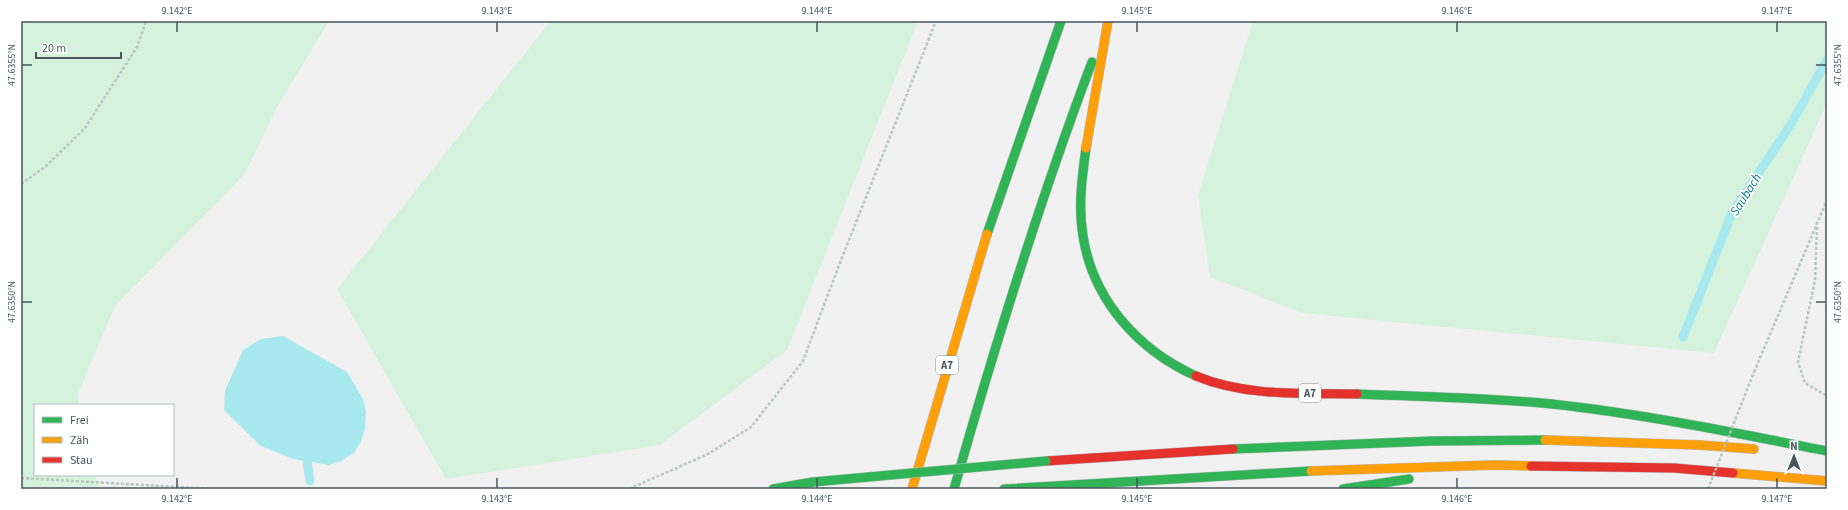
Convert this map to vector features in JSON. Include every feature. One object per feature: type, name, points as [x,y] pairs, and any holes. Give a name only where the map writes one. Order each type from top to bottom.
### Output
[{"type":"highway","name":"A7","points":[[912,489],[984,242],[1062,21]]},
{"type":"highway","name":"A7","points":[[1108,21],[1084,172],[1082,219],[1083,237],[1093,274],[1113,310],[1125,326],[1140,341],[1166,361],[1199,377],[1243,387],[1289,393],[1462,397],[1565,405],[1701,427],[1827,451]]},
{"type":"highway","name":"A7","points":[[954,489],[985,380],[1030,234],[1065,131],[1108,21]]},
{"type":"highway","points":[[773,489],[813,482],[1046,461],[1241,448],[1491,439],[1618,442],[1762,449]]},
{"type":"highway","points":[[1778,451],[1827,456]]},
{"type":"highway","points":[[1343,489],[1495,465]]},
{"type":"highway","points":[[1004,489],[1329,469],[1495,465],[1674,468],[1827,481]]},
{"type":"path","points":[[21,184],[46,166],[85,128],[137,46],[146,21]]},
{"type":"path","points":[[629,489],[708,454],[751,427],[804,361],[841,260],[936,21]]},
{"type":"path","points":[[1708,489],[1754,372],[1827,200]]},
{"type":"path","points":[[1817,224],[1814,280],[1798,362],[1805,383],[1827,396]]},
{"type":"path","points":[[21,478],[213,489]]},
{"type":"green space","points":[[21,21],[329,21],[276,109],[245,174],[115,306],[78,394],[79,404],[34,404],[34,476],[95,476],[100,489],[21,489]]},
{"type":"green space","points":[[551,21],[918,21],[787,350],[660,445],[446,479],[337,289]]},
{"type":"green space","points":[[1253,21],[1827,21],[1827,103],[1714,353],[1302,313],[1210,277],[1198,195]]},
{"type":"water","points":[[283,336],[347,372],[363,399],[366,411],[365,429],[361,441],[354,453],[341,461],[329,465],[293,459],[261,446],[224,410],[225,391],[243,350],[261,339]]},
{"type":"waterway","name":"Saubach","points":[[1683,337],[1732,213],[1791,124],[1827,60]]},
{"type":"waterway","points":[[307,461],[310,481]]},
{"type":"traffic: fast","points":[[987,234],[1061,21]]},
{"type":"traffic: fast","points":[[954,489],[1018,274],[1092,62]]},
{"type":"traffic: fast","points":[[1086,148],[1081,192],[1081,214],[1083,236],[1088,259],[1097,281],[1108,302],[1137,337],[1155,352],[1196,376]]},
{"type":"traffic: fast","points":[[1357,394],[1503,400],[1586,408],[1690,424],[1827,451]]},
{"type":"traffic: fast","points":[[1233,449],[1432,441],[1545,440]]},
{"type":"traffic: fast","points":[[813,482],[1046,461]]},
{"type":"traffic: fast","points":[[1004,489],[1311,471]]},
{"type":"traffic: fast","points":[[1343,489],[1409,479]]},
{"type":"traffic: fast","points":[[773,489],[813,482]]},
{"type":"traffic: slow","points":[[1086,148],[1108,21]]},
{"type":"traffic: slow","points":[[912,489],[987,234]]},
{"type":"traffic: slow","points":[[1545,440],[1699,445],[1754,449]]},
{"type":"traffic: slow","points":[[1311,471],[1495,465],[1531,466]]},
{"type":"traffic: slow","points":[[1733,473],[1827,481]]},
{"type":"traffic: jam","points":[[1196,376],[1215,383],[1255,391],[1357,394]]},
{"type":"traffic: jam","points":[[1046,461],[1233,449]]},
{"type":"traffic: jam","points":[[1531,466],[1674,468],[1733,473]]}]
